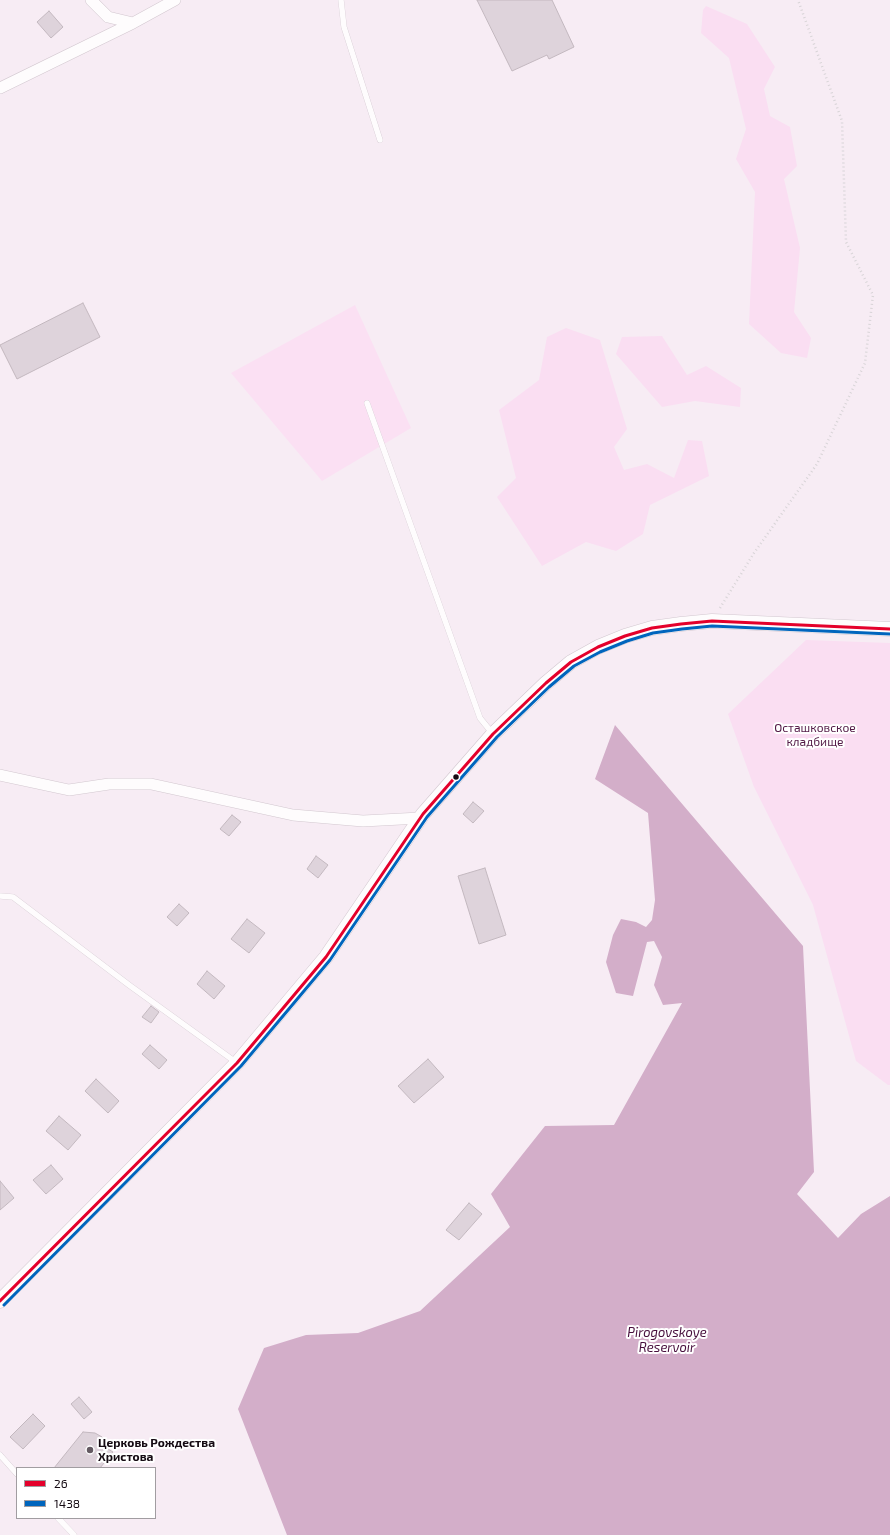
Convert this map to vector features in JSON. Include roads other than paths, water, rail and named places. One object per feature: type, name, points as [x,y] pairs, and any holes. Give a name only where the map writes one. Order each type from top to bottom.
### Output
[{"type":"street","points":[[91,0],[108,17],[133,23]]},
{"type":"street","points":[[0,88],[133,23],[175,0]]},
{"type":"street","points":[[0,1301],[237,1063],[326,957],[420,818],[493,734],[546,683],[571,662],[598,647],[625,636],[652,628],[712,621],[890,629]]},
{"type":"street","points":[[0,775],[69,790],[109,784],[151,784],[293,815],[363,821],[420,818]]},
{"type":"lane","points":[[341,0],[344,27],[380,140]]},
{"type":"lane","points":[[367,403],[480,718],[493,734]]},
{"type":"lane","points":[[0,896],[13,897],[129,985],[237,1063]]},
{"type":"lane","points":[[0,1455],[16,1473]]},
{"type":"lane","points":[[59,1519],[74,1535]]},
{"type":"water","name":"Pirogovskoye Reservoir","points":[[615,725],[803,946],[814,1172],[797,1194],[838,1238],[861,1214],[890,1196],[890,1535],[287,1535],[238,1409],[264,1348],[306,1335],[358,1333],[420,1311],[510,1227],[491,1194],[545,1126],[614,1125],[682,1003],[663,1005],[654,985],[662,957],[654,941],[647,942],[633,996],[616,993],[606,962],[613,935],[621,919],[636,922],[646,927],[652,920],[655,900],[648,813],[595,779]]},
{"type":"place","name":"Церковь Рождества Христова","points":[[90,1450]]},
{"type":"park label","name":"Осташковское кладбище","points":[[815,735]]}]
